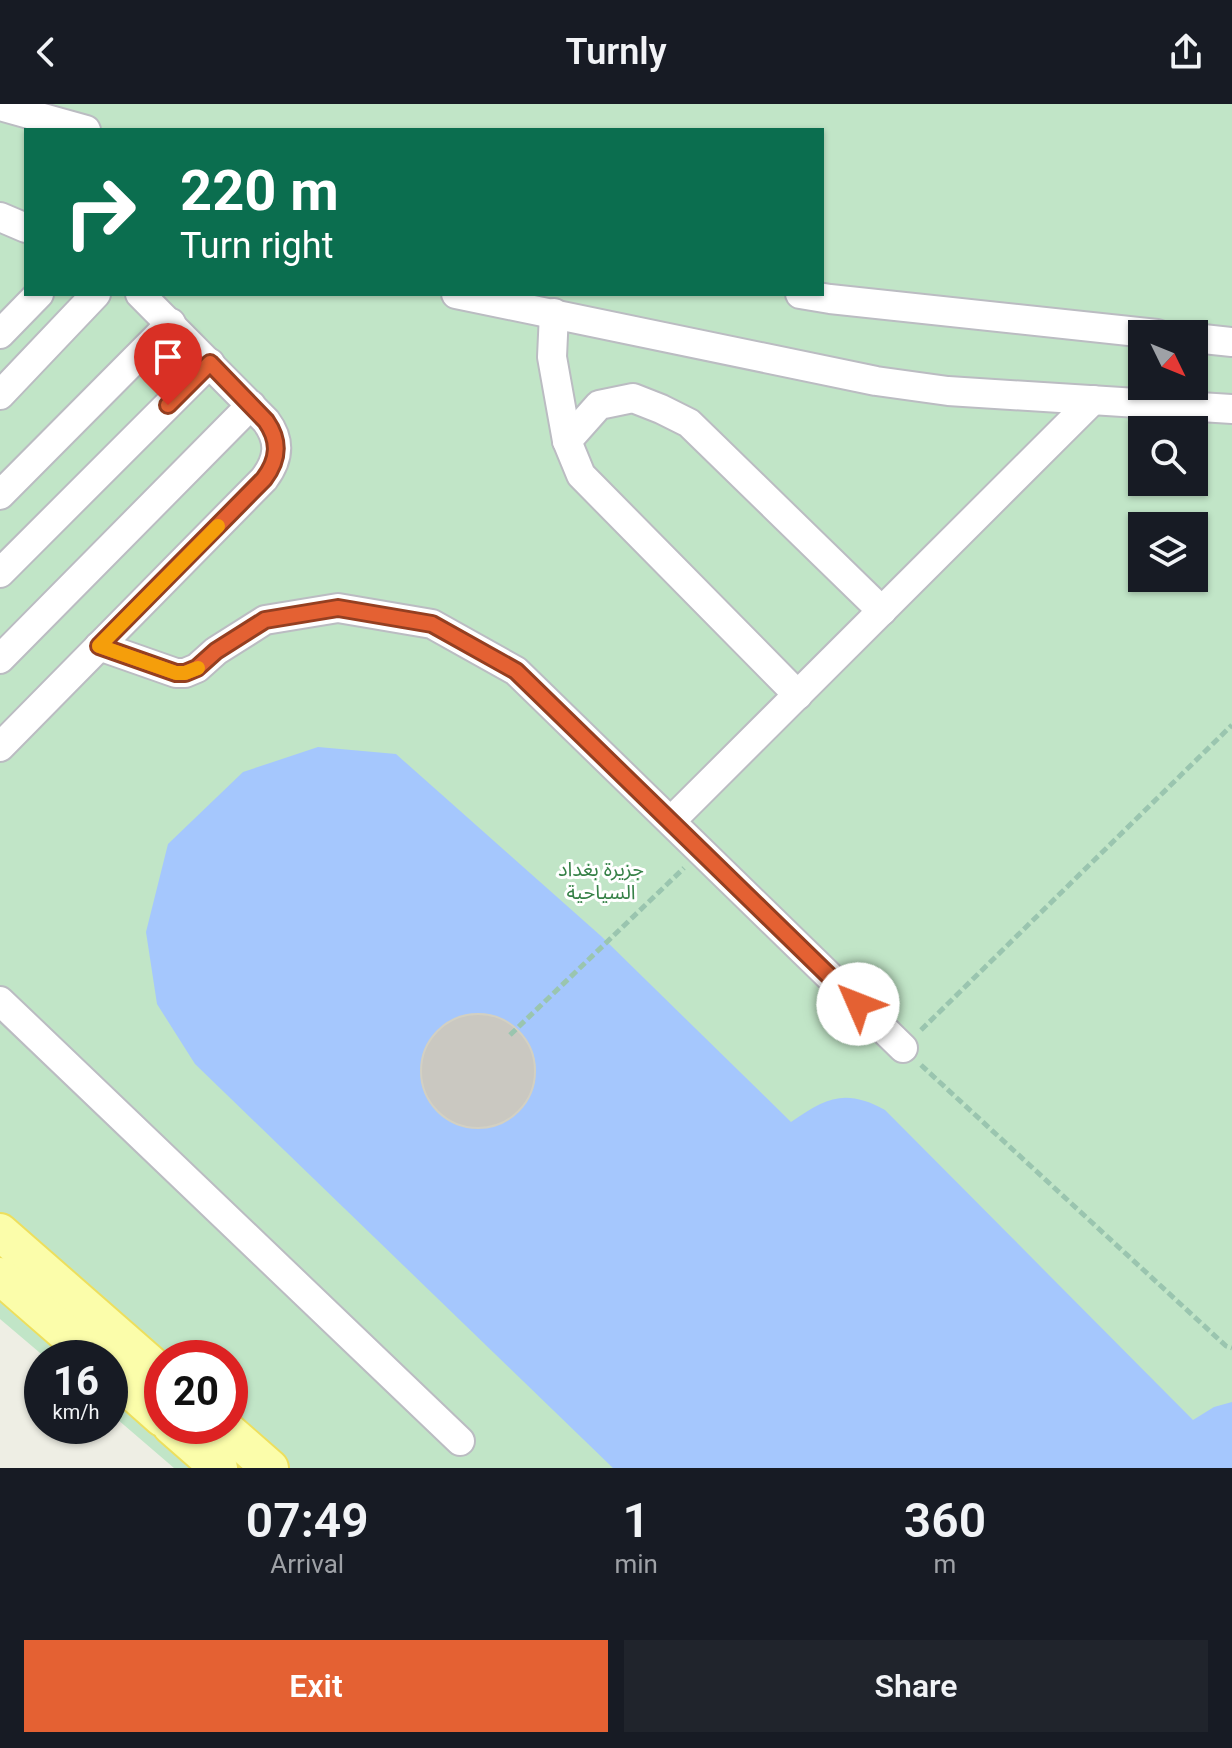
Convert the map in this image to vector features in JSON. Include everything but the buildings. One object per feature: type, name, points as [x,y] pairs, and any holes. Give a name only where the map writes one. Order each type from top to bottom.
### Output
[{"type":"main road","points":[[0,1232],[144,1358]]},
{"type":"main road","points":[[0,1276],[73,1340]]},
{"type":"main road","points":[[128,1388],[144,1402]]},
{"type":"main road","points":[[192,1444],[219,1468]]},
{"type":"main road","points":[[243,1444],[270,1468]]},
{"type":"lane","points":[[0,106],[79,128]]},
{"type":"lane","points":[[0,334],[37,296]]},
{"type":"lane","points":[[0,395],[94,296]]},
{"type":"lane","points":[[0,747],[273,468],[277,455],[273,431],[142,296]]},
{"type":"lane","points":[[466,296],[876,381],[948,391],[1232,409]]},
{"type":"lane","points":[[812,296],[1128,331]]},
{"type":"lane","points":[[554,313],[552,357],[567,441],[581,475],[798,695]]},
{"type":"lane","points":[[0,495],[171,323]]},
{"type":"lane","points":[[1208,339],[1232,342]]},
{"type":"lane","points":[[0,573],[210,363]]},
{"type":"lane","points":[[567,441],[599,405],[633,398],[689,423],[882,611]]},
{"type":"lane","points":[[671,821],[1093,400]]},
{"type":"lane","points":[[0,659],[251,405]]},
{"type":"lane","points":[[99,646],[176,673],[185,673],[197,668],[216,651],[265,620],[338,608],[432,624],[516,671],[903,1048]]},
{"type":"lane","points":[[0,1001],[460,1441]]},
{"type":"path","points":[[1232,725],[903,1048],[1226,1346],[1232,1348]]},
{"type":"path","points":[[510,1035],[702,851]]},
{"type":"green space","name":"جزيرة بغداد السياحية","points":[[0,104],[1232,104],[1232,1468],[174,1468],[146,1444],[248,1444],[248,1340],[144,1340],[144,1442],[128,1428],[128,1340],[25,1340],[0,1319]]},
{"type":"water","points":[[318,747],[396,754],[601,936],[791,1122],[815,1107],[836,1099],[858,1099],[885,1110],[1193,1420],[1214,1407],[1232,1402],[1232,1468],[613,1468],[195,1064],[157,1004],[146,932],[168,844],[243,772]],"holes":[[[472,1014],[500,1020],[522,1035],[530,1046],[535,1072],[530,1093],[513,1115],[495,1125],[469,1127],[447,1120],[432,1105],[423,1086],[421,1065],[429,1044],[445,1026]]]},
{"type":"slow traffic","points":[[198,668],[176,673],[99,646],[218,526]]},
{"type":"route","points":[[168,405],[210,363],[266,421],[277,443],[277,455],[273,468],[264,479],[99,646],[176,673],[185,673],[197,668],[216,651],[265,620],[338,608],[432,624],[516,671],[858,1004]]}]
